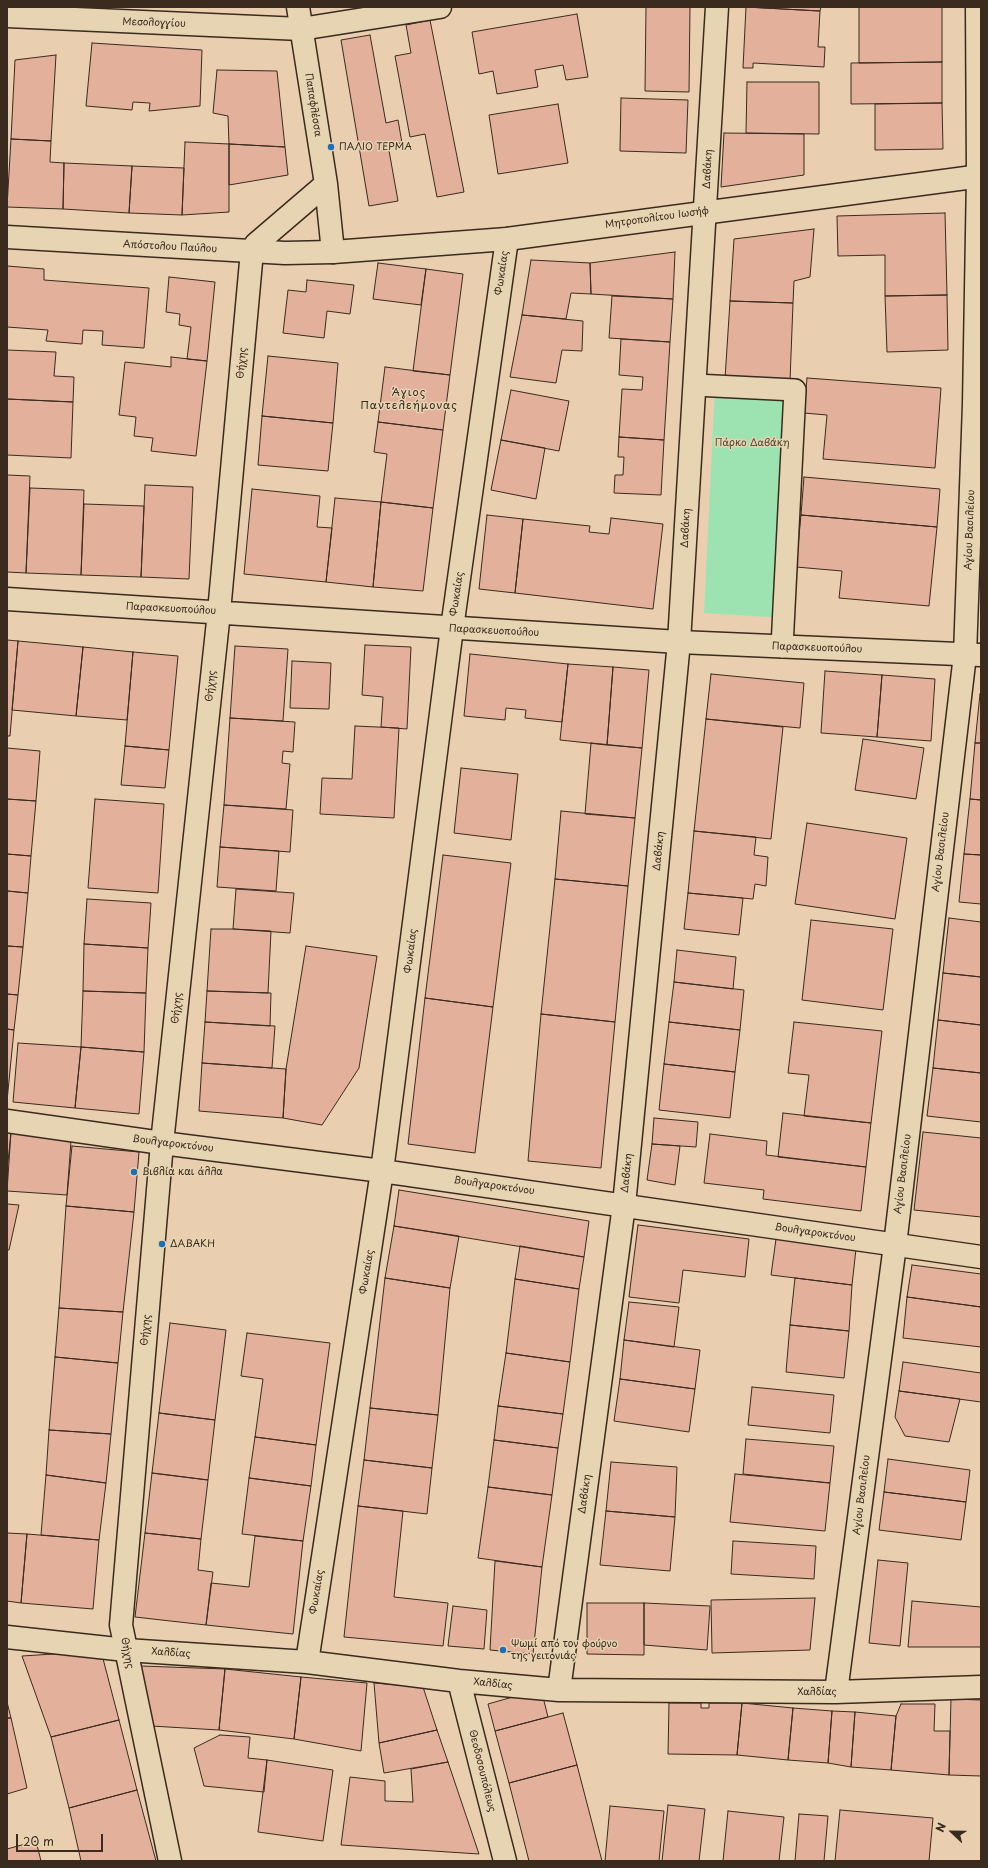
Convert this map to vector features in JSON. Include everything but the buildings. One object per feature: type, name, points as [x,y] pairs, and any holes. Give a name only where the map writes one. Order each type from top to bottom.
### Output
[{"type":"street","name":"Παπαφλέσσα","points":[[298,7],[326,184],[333,252]]},
{"type":"street","name":"Μεσολογγίου","points":[[7,16],[301,29],[440,7]]},
{"type":"street","name":"Δαβάκη","points":[[559,1690],[624,1205],[680,642],[717,7]]},
{"type":"street","name":"Αγίου Βασιλείου","points":[[836,1692],[973,655],[973,412],[979,176],[977,7]]},
{"type":"street","name":"Μητροπολίτου Ιωσήφ","points":[[333,252],[507,239],[979,176]]},
{"type":"street","points":[[252,251],[256,244],[326,184]]},
{"type":"street","name":"Απόστολου Παύλου","points":[[7,238],[298,253],[333,252]]},
{"type":"street","name":"Φωκαίας","points":[[307,1662],[382,1171],[452,628],[507,239]]},
{"type":"street","name":"Θήχης","points":[[170,1861],[121,1625],[162,1143],[219,612],[252,251]]},
{"type":"street","points":[[695,385],[795,390],[782,647]]},
{"type":"street","name":"Παρασκευοπούλου","points":[[7,599],[680,642],[973,655]]},
{"type":"street","name":"Βουλγαροκτόνου","points":[[7,1121],[162,1143],[382,1171],[981,1257]]},
{"type":"street","name":"Χαλδίας","points":[[7,1637],[126,1650],[307,1662],[459,1681],[559,1690],[836,1692],[981,1687]]},
{"type":"street","name":"Θεοδοσουπόλεως","points":[[459,1681],[505,1861]]},
{"type":"green space","name":"Πάρκο Δαβάκη","points":[[715,386],[795,390],[784,618],[704,613]]},
{"type":"place","name":"ΠΑΛΙΟ ΤΕΡΜΑ","points":[[331,147]]},
{"type":"place","name":"Βιβλία και άλλα","points":[[134,1172]]},
{"type":"place","name":"ΔΑΒΑΚΗ","points":[[162,1244]]},
{"type":"place","name":"Ψωμί από τον φούρνο της γειτονιάς","points":[[503,1650]]},
{"type":"district","name":"Άγιος Παντελεήμονας","points":[[409,399]]}]
